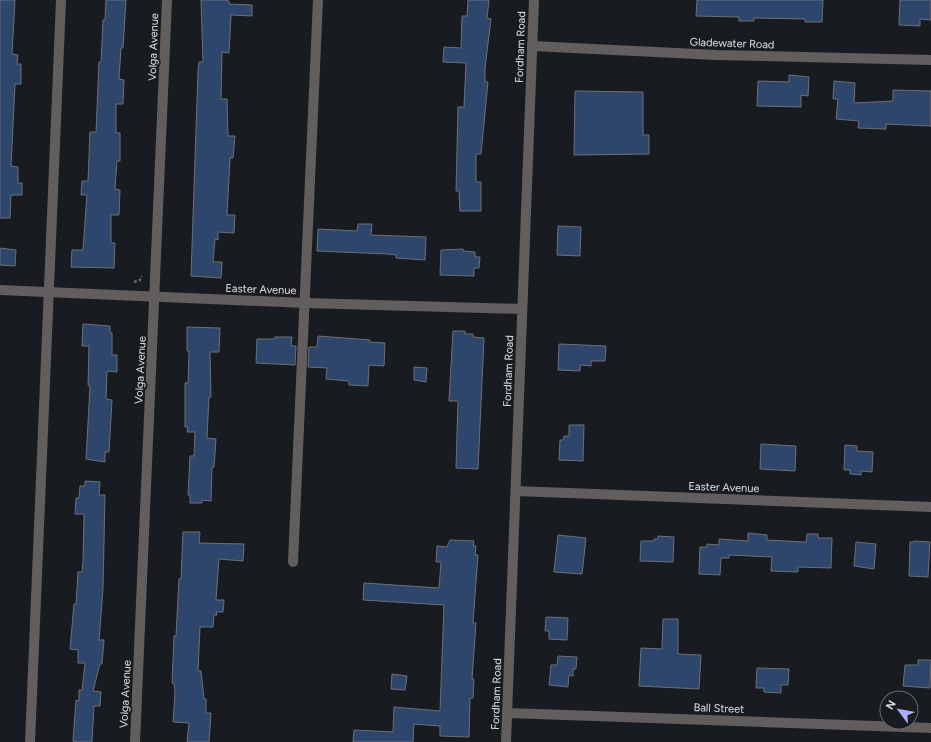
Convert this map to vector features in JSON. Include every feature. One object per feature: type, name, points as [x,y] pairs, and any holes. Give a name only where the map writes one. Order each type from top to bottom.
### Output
[{"type":"street","points":[[30,742],[61,0]]},
{"type":"street","name":"Volga Avenue","points":[[135,742],[167,0]]},
{"type":"street","points":[[293,562],[318,0]]},
{"type":"street","name":"Fordham Road","points":[[506,742],[534,0]]},
{"type":"street","name":"Gladewater Road","points":[[532,46],[717,55],[931,60]]},
{"type":"street","name":"Easter Avenue","points":[[0,290],[305,303],[522,309]]},
{"type":"street","name":"Easter Avenue","points":[[516,491],[931,507]]},
{"type":"street","name":"Ball Street","points":[[507,712],[931,728]]},
{"type":"building","points":[[0,0],[15,0],[12,54],[18,55],[17,64],[21,64],[21,84],[15,84],[11,166],[18,167],[18,183],[22,183],[22,195],[11,195],[10,218],[0,218]]},
{"type":"building","points":[[106,0],[126,0],[123,48],[121,48],[119,79],[124,80],[123,104],[116,104],[116,133],[120,133],[120,161],[117,161],[115,189],[120,190],[119,215],[111,215],[111,243],[115,243],[114,268],[71,267],[72,250],[83,250],[87,195],[81,195],[82,181],[88,181],[90,132],[96,132],[99,62],[101,62],[103,20],[105,20]]},
{"type":"building","points":[[201,0],[224,0],[229,1],[229,4],[252,5],[252,16],[231,15],[229,53],[222,52],[221,99],[227,99],[228,136],[235,136],[233,158],[230,158],[227,215],[235,215],[234,233],[218,232],[218,240],[215,239],[213,262],[222,262],[221,278],[191,276],[198,71],[199,62],[203,62]]},
{"type":"building","points":[[468,0],[489,0],[487,18],[491,19],[485,68],[485,82],[488,82],[481,154],[476,154],[476,182],[481,182],[481,211],[460,211],[459,191],[456,191],[458,107],[464,107],[466,63],[443,62],[444,47],[461,48],[462,16],[467,16]]},
{"type":"building","points":[[697,0],[823,0],[822,22],[805,22],[805,19],[754,18],[754,21],[739,21],[739,17],[696,16]]},
{"type":"building","points":[[900,0],[931,0],[931,20],[920,19],[920,26],[899,25]]},
{"type":"building","points":[[789,75],[809,77],[808,96],[801,95],[801,107],[757,106],[758,81],[789,82]]},
{"type":"building","points":[[834,81],[855,83],[854,103],[893,101],[893,90],[931,91],[931,126],[886,124],[886,129],[858,128],[859,121],[836,119],[838,99],[833,99]]},
{"type":"building","points":[[575,91],[643,92],[643,135],[649,135],[649,154],[574,155]]},
{"type":"building","points":[[358,224],[372,224],[371,235],[426,237],[425,260],[396,258],[396,255],[388,254],[317,251],[318,229],[357,231]]},
{"type":"building","points":[[558,226],[581,227],[580,256],[557,255]]},
{"type":"building","points":[[0,248],[16,250],[15,266],[0,265]]},
{"type":"building","points":[[463,249],[463,251],[475,252],[475,257],[480,257],[479,268],[474,268],[474,276],[440,275],[441,250]]},
{"type":"building","points":[[83,324],[110,326],[110,332],[112,333],[112,355],[117,355],[117,372],[107,371],[106,399],[112,400],[109,452],[105,452],[105,462],[86,459],[90,386],[88,385],[89,346],[82,346]]},
{"type":"building","points":[[187,327],[220,328],[219,352],[210,352],[211,397],[209,397],[207,438],[216,439],[214,467],[212,467],[211,501],[202,500],[202,503],[190,503],[190,495],[188,495],[190,456],[194,456],[195,432],[187,432],[188,427],[185,427],[185,383],[188,383],[189,351],[187,351]]},
{"type":"building","points":[[453,331],[465,331],[465,334],[473,334],[473,337],[484,338],[478,469],[456,468],[458,401],[449,401]]},
{"type":"building","points":[[318,336],[370,340],[369,342],[385,343],[384,366],[369,365],[368,386],[349,385],[349,381],[326,379],[327,368],[308,367],[309,347],[317,347]]},
{"type":"building","points":[[275,337],[292,337],[291,346],[296,346],[295,365],[256,363],[257,339],[274,339]]},
{"type":"building","points":[[559,344],[606,346],[605,361],[591,361],[591,366],[580,365],[580,371],[558,370]]},
{"type":"building","points":[[414,367],[427,368],[426,382],[414,380]]},
{"type":"building","points":[[569,425],[584,425],[583,461],[559,460],[560,440],[563,440],[564,436],[569,436]]},
{"type":"building","points":[[761,444],[796,446],[795,471],[760,469]]},
{"type":"building","points":[[845,445],[857,446],[857,451],[873,452],[872,472],[861,471],[861,475],[850,474],[850,470],[844,470]]},
{"type":"building","points":[[85,481],[100,482],[99,495],[105,495],[103,589],[99,640],[104,640],[102,664],[100,664],[93,691],[101,692],[100,706],[94,706],[92,742],[78,742],[73,741],[76,700],[79,701],[79,690],[82,690],[85,663],[78,663],[78,650],[70,649],[74,604],[76,604],[78,572],[82,572],[83,561],[84,514],[75,514],[76,498],[79,498],[80,486],[85,486]]},
{"type":"building","points":[[183,532],[200,532],[199,543],[244,544],[243,561],[219,559],[216,600],[224,600],[223,612],[216,612],[217,615],[214,615],[213,627],[200,627],[198,671],[201,671],[204,699],[206,699],[206,713],[211,713],[209,742],[187,742],[189,723],[173,722],[175,693],[174,683],[172,683],[174,636],[176,636],[179,579],[181,579]]},
{"type":"building","points":[[748,533],[767,535],[767,540],[806,542],[807,534],[818,534],[818,538],[832,538],[831,568],[798,567],[798,572],[771,571],[772,557],[729,555],[729,558],[721,558],[720,575],[699,574],[700,547],[707,547],[707,544],[719,545],[719,539],[748,541]]},
{"type":"building","points":[[558,535],[586,538],[582,574],[554,572]]},
{"type":"building","points":[[658,536],[674,537],[673,562],[640,561],[641,541],[654,541],[654,539],[658,539]]},
{"type":"building","points":[[450,540],[474,541],[473,546],[476,546],[475,555],[478,555],[473,623],[476,623],[472,679],[474,679],[473,698],[470,698],[469,737],[440,736],[440,726],[414,724],[413,742],[353,742],[354,730],[393,732],[394,707],[440,711],[444,605],[363,600],[364,583],[439,588],[441,562],[436,562],[437,546],[447,547]]},
{"type":"building","points":[[856,542],[876,544],[874,569],[854,566]]},
{"type":"building","points":[[910,542],[930,542],[928,577],[909,576]]},
{"type":"building","points":[[546,617],[568,618],[567,640],[549,639],[549,631],[545,631]]},
{"type":"building","points":[[663,619],[678,619],[678,654],[701,655],[699,689],[639,686],[641,648],[662,649]]},
{"type":"building","points":[[558,656],[577,657],[576,669],[573,669],[573,676],[569,675],[568,687],[549,685],[551,665],[557,665]]},
{"type":"building","points":[[918,660],[931,660],[930,688],[903,686],[905,665],[918,665]]},
{"type":"building","points":[[757,668],[789,669],[788,685],[781,685],[781,693],[764,692],[764,688],[756,688]]},
{"type":"building","points":[[392,674],[407,676],[405,690],[391,689]]}]
